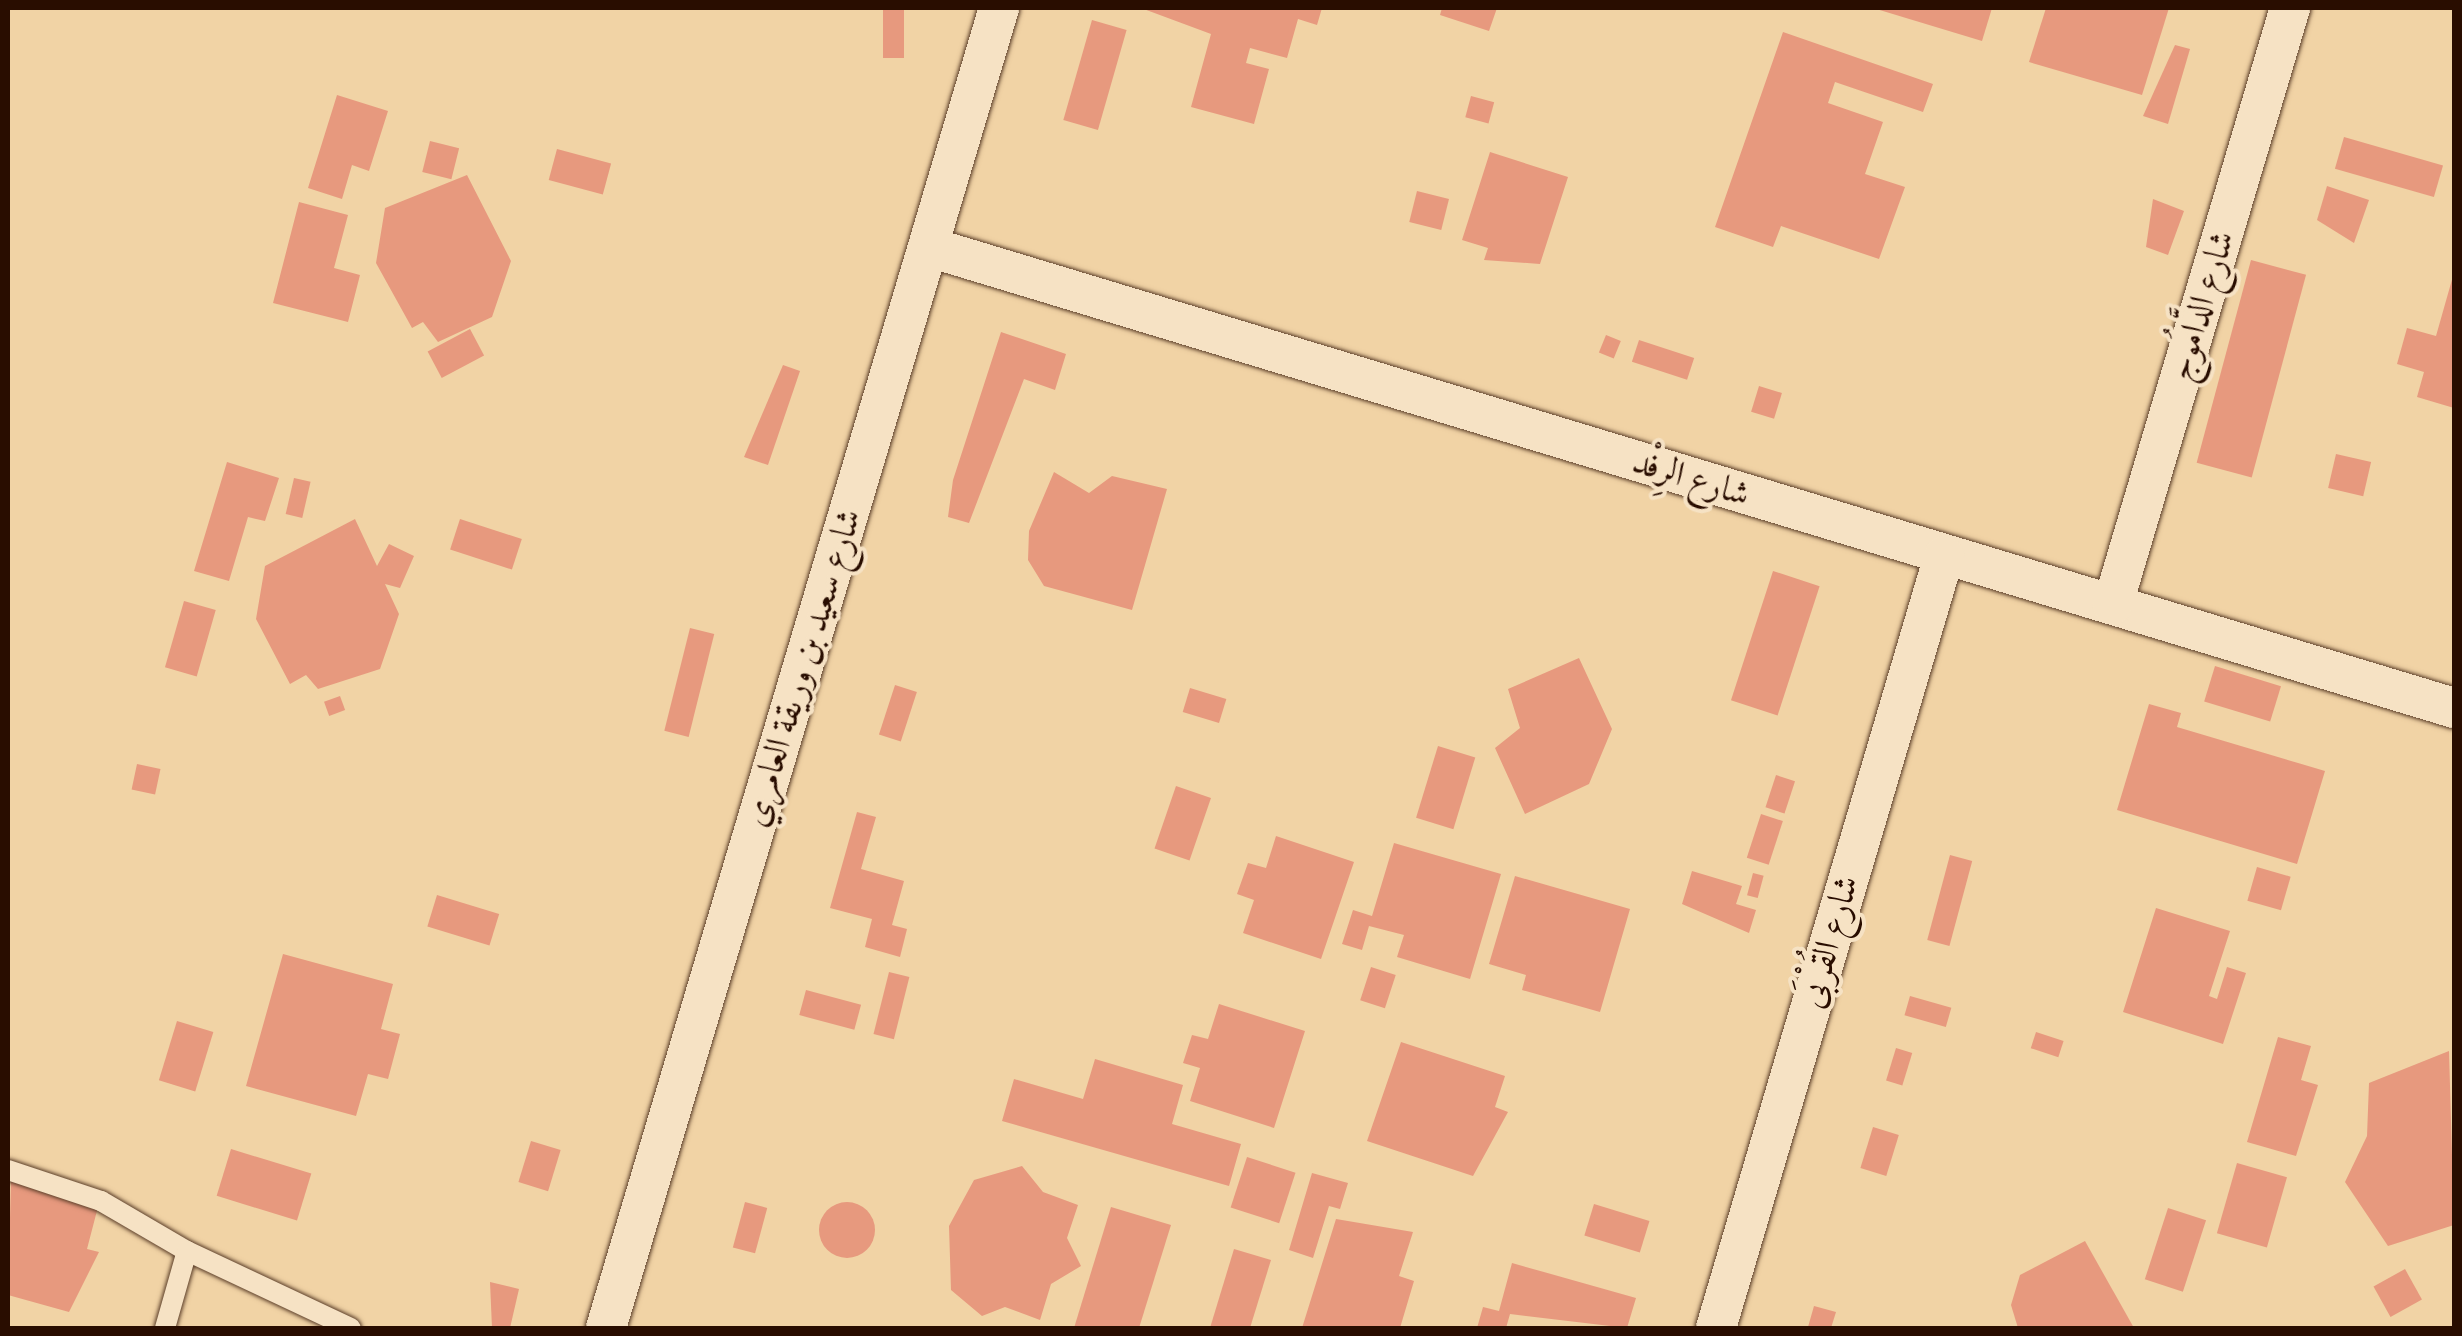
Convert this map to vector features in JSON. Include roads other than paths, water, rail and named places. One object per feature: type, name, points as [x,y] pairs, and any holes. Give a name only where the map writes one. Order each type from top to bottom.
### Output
[{"type":"street","name":"شارع سعيد بن وريقة العامري","points":[[606,1328],[998,8]]},
{"type":"street","name":"شارع الدَّامُوج","points":[[2113,604],[2290,8]]},
{"type":"street","name":"شارع الرِفْد","points":[[929,246],[2454,708]]},
{"type":"street","name":"شارع القُرْبَى","points":[[1716,1328],[1944,556]]},
{"type":"lane","points":[[8,1170],[102,1200],[186,1252],[350,1328]]},
{"type":"lane","points":[[165,1328],[186,1252]]}]
